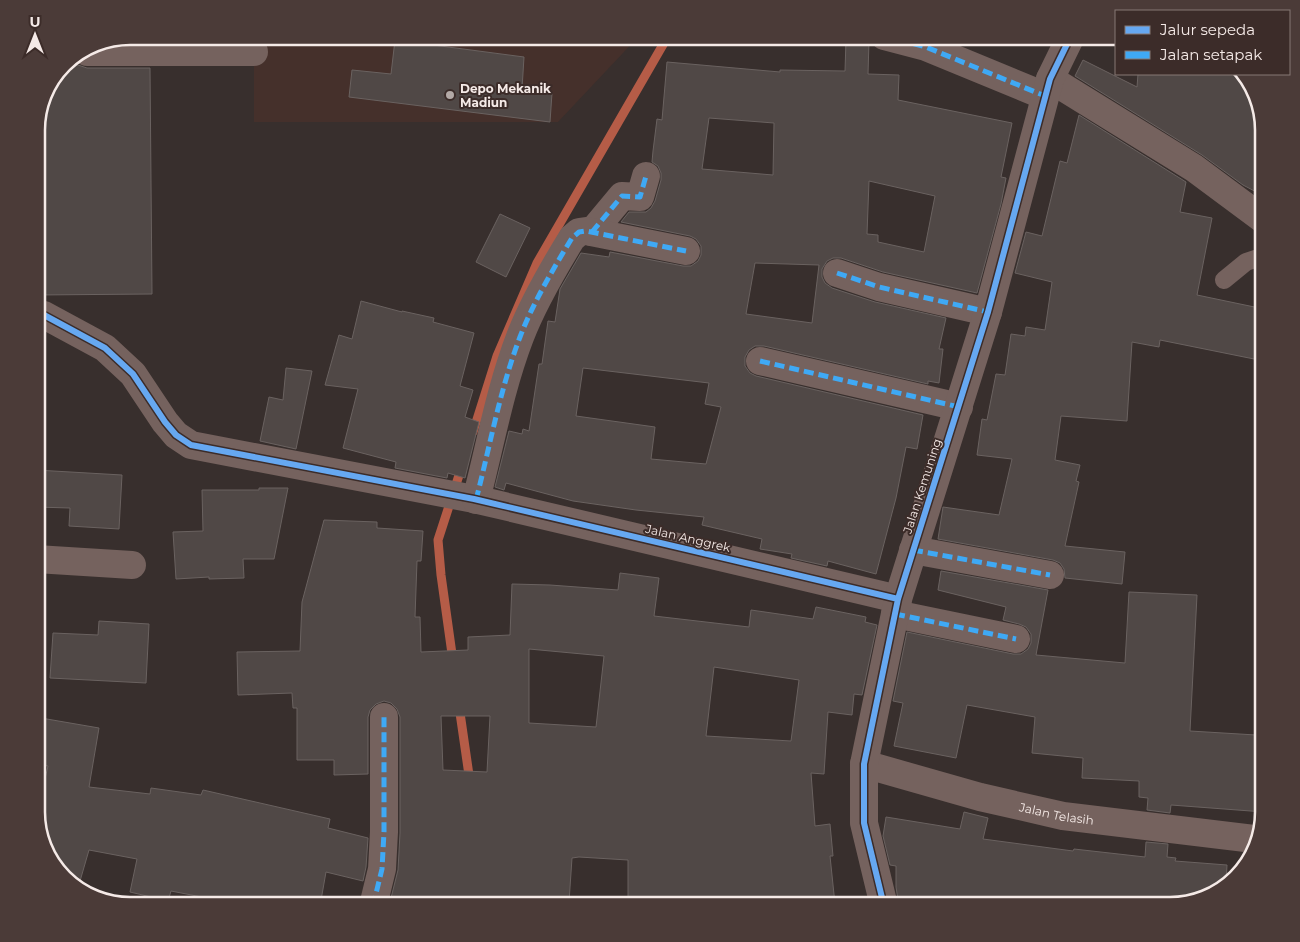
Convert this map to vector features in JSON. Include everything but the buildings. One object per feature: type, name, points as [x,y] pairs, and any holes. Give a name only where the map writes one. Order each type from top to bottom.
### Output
[{"type":"street","points":[[918,45],[1048,87],[1194,168],[1255,213]]},
{"type":"street","name":"Jalan Kemuning","points":[[882,897],[864,823],[864,764],[896,607],[960,407],[988,312],[1048,87],[1067,45]]},
{"type":"street","points":[[96,52],[254,52]]},
{"type":"street","points":[[592,232],[622,196],[640,197],[646,176]]},
{"type":"street","points":[[475,499],[505,387],[523,329],[572,238],[579,232],[592,232],[686,250]]},
{"type":"street","points":[[837,273],[880,287],[988,312]]},
{"type":"street","name":"Jalan Anggrek","points":[[45,315],[105,348],[133,374],[170,429],[191,445],[475,499],[1016,639]]},
{"type":"street","points":[[760,361],[960,407]]},
{"type":"street","points":[[913,550],[1050,575]]},
{"type":"street","points":[[45,560],[132,565]]},
{"type":"street","points":[[375,897],[382,869],[384,832],[384,717]]},
{"type":"street","name":"Jalan Telasih","points":[[864,764],[980,798],[1063,816],[1250,839]]},
{"type":"lane","points":[[1224,280],[1246,262],[1255,259]]},
{"type":"shaded area","points":[[130,45],[631,45],[558,122],[254,122],[254,47],[110,48]]},
{"type":"waterway","points":[[473,432],[497,356],[537,263],[663,45]]},
{"type":"waterway","points":[[453,661],[438,540],[462,466]]},
{"type":"waterway","points":[[459,706],[470,782]]},
{"type":"marked path","points":[[918,45],[1045,96]]},
{"type":"marked path","points":[[592,232],[622,196],[640,197],[646,176]]},
{"type":"marked path","points":[[476,500],[501,397],[520,337],[537,299],[572,238],[579,232],[586,231],[686,251]]},
{"type":"marked path","points":[[837,273],[879,287],[988,312]]},
{"type":"marked path","points":[[760,361],[959,407]]},
{"type":"marked path","points":[[913,550],[1050,575]]},
{"type":"marked path","points":[[895,614],[1016,639]]},
{"type":"marked path","points":[[375,897],[382,869],[384,832],[384,717]]},
{"type":"cycle path","points":[[882,897],[864,823],[864,764],[898,599],[988,312],[1050,79],[1067,45]]},
{"type":"cycle path","points":[[45,316],[105,348],[133,374],[165,422],[176,435],[191,445],[474,499],[898,599]]},
{"type":"place","name":"Depo Mekanik Madiun","points":[[450,95]]}]
